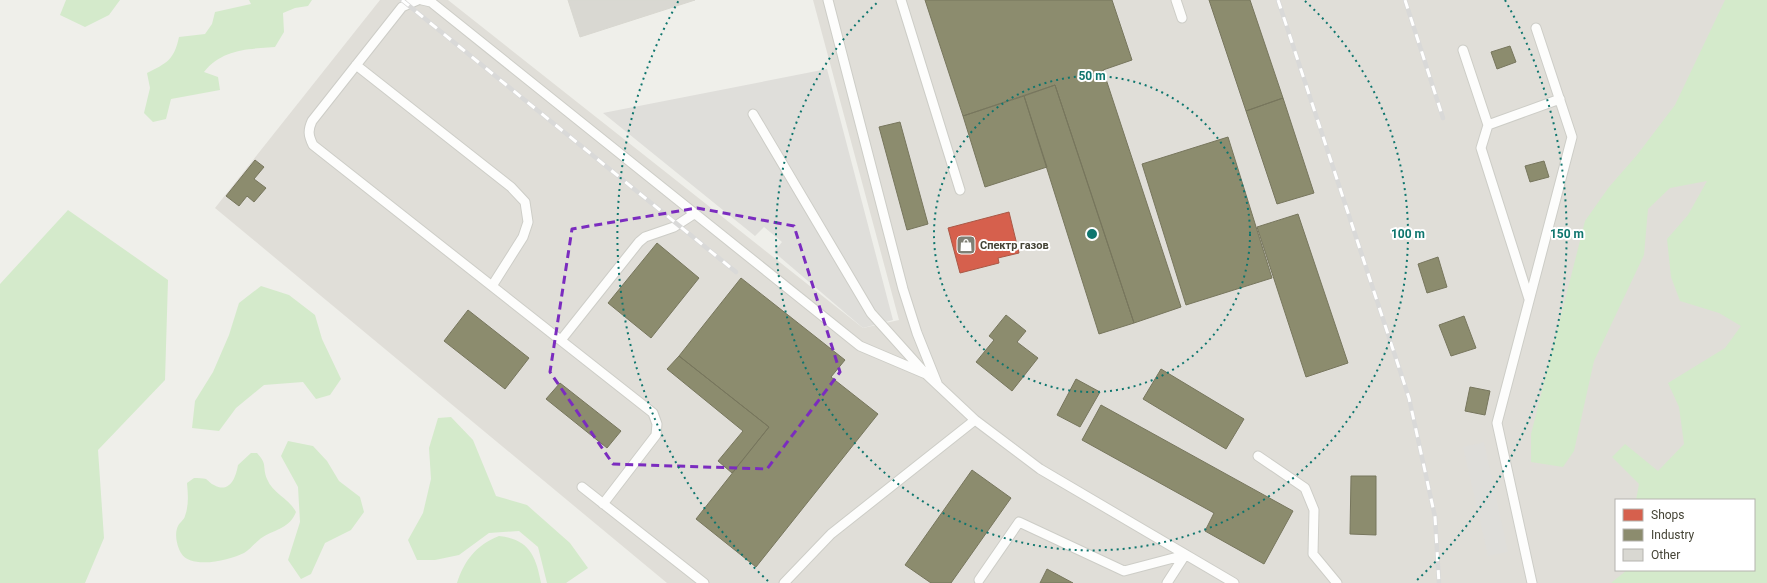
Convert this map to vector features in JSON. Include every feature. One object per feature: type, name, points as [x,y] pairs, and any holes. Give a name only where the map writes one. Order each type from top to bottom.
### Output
[{"type":"lane","points":[[418,0],[402,7],[312,120],[308,129],[308,137],[312,145],[653,413],[657,424],[656,435],[603,504]]},
{"type":"lane","points":[[422,0],[431,2],[860,346],[926,374]]},
{"type":"lane","points":[[828,0],[903,289],[917,333],[939,387]]},
{"type":"lane","points":[[901,0],[960,190]]},
{"type":"lane","points":[[1176,0],[1182,18]]},
{"type":"lane","points":[[1532,583],[1497,423],[1572,136],[1536,28]]},
{"type":"lane","points":[[1463,50],[1488,125],[1481,148],[1529,300]]},
{"type":"lane","points":[[356,65],[511,187],[525,202],[528,222],[523,237],[492,286]]},
{"type":"lane","points":[[1488,125],[1560,99]]},
{"type":"lane","points":[[753,114],[871,314],[939,387],[974,420],[1040,469],[1234,583]]},
{"type":"lane","points":[[561,340],[639,242],[645,237],[674,227],[694,214]]},
{"type":"lane","points":[[784,583],[831,534],[974,420]]},
{"type":"lane","points":[[1258,456],[1305,488],[1314,510],[1313,554],[1337,583]]},
{"type":"lane","points":[[582,487],[704,583]]},
{"type":"lane","points":[[978,580],[1019,522],[1124,571],[1185,555]]},
{"type":"lane","points":[[1167,583],[1185,555]]},
{"type":"highlighted area","points":[[697,208],[794,226],[840,372],[767,469],[613,464],[550,372],[572,229]]},
{"type":"shaded area","points":[[380,0],[448,0],[863,328],[899,320],[813,0],[1767,0],[1767,583],[667,583],[215,208]]},
{"type":"shaded area","points":[[827,69],[893,320],[863,328],[774,252],[782,242],[764,227],[755,236],[603,113]]},
{"type":"shaded area","points":[[1484,442],[1508,552],[1488,556],[1463,447]]},
{"type":"green space","points":[[66,0],[120,0],[109,15],[85,27],[60,15]]},
{"type":"green space","points":[[249,0],[312,0],[308,6],[295,8],[283,13],[284,32],[275,47],[236,52],[211,64],[204,72],[218,77],[220,90],[171,99],[166,119],[153,122],[144,113],[150,88],[147,73],[169,60],[175,51],[179,37],[205,34],[212,24],[215,12],[251,4]]},
{"type":"green space","points":[[1725,0],[1767,0],[1767,583],[1611,583],[1626,571],[1755,571],[1755,499],[1636,499],[1639,484],[1612,457],[1625,444],[1658,471],[1684,444],[1679,407],[1668,383],[1725,348],[1741,326],[1719,313],[1680,301],[1671,277],[1667,239],[1688,215],[1707,181],[1670,188],[1648,209],[1644,255],[1594,361],[1574,451],[1563,467],[1531,462],[1531,434],[1585,221],[1609,187],[1637,155],[1675,105]]},
{"type":"green space","points":[[68,210],[168,280],[165,380],[98,450],[104,538],[85,583],[0,583],[0,284]]},
{"type":"green space","points":[[261,286],[289,295],[315,315],[322,339],[341,379],[330,395],[316,399],[303,382],[264,385],[236,408],[219,431],[192,428],[195,401],[213,372],[229,335],[239,303]]},
{"type":"green space","points":[[451,417],[473,440],[496,496],[527,505],[570,543],[588,568],[566,583],[547,583],[538,547],[519,531],[489,533],[459,555],[435,560],[417,560],[408,540],[423,513],[431,479],[429,448],[438,418]]},
{"type":"green space","points":[[288,441],[313,446],[327,461],[339,481],[360,497],[364,512],[351,530],[325,543],[311,574],[301,579],[288,560],[300,522],[298,487],[281,456]]},
{"type":"green space","points":[[251,453],[257,453],[264,463],[267,479],[273,489],[293,507],[296,512],[290,522],[282,528],[263,537],[247,551],[238,556],[211,562],[193,561],[186,558],[181,553],[176,536],[178,526],[184,517],[187,508],[187,483],[194,478],[200,478],[206,479],[213,485],[220,487],[228,486],[234,479],[238,465]]},
{"type":"green space","points":[[499,536],[518,541],[529,550],[537,565],[541,583],[457,583],[467,561],[477,549]]},
{"type":"building: Shops","points":[[1009,212],[1019,253],[998,258],[999,263],[960,273],[948,228]]},
{"type":"building: Industry","points":[[925,0],[1112,0],[1132,60],[1103,70],[1181,307],[1134,323],[1055,85],[963,116]]},
{"type":"building: Industry","points":[[1209,0],[1250,0],[1283,98],[1246,111]]},
{"type":"building: Industry","points":[[1510,46],[1516,62],[1497,69],[1491,52]]},
{"type":"building: Industry","points":[[1055,85],[1134,323],[1099,334],[1024,96]]},
{"type":"building: Industry","points":[[1024,96],[1047,167],[985,187],[963,116]]},
{"type":"building: Industry","points":[[1283,98],[1314,193],[1277,204],[1246,111]]},
{"type":"building: Industry","points":[[900,122],[928,224],[907,230],[879,127]]},
{"type":"building: Industry","points":[[1228,137],[1272,278],[1186,305],[1142,164]]},
{"type":"building: Industry","points":[[255,160],[264,167],[254,179],[266,188],[254,202],[247,196],[239,206],[226,196]]},
{"type":"building: Industry","points":[[1544,161],[1549,177],[1530,182],[1525,166]]},
{"type":"building: Industry","points":[[1298,214],[1348,363],[1306,377],[1257,227]]},
{"type":"building: Industry","points":[[657,243],[699,278],[651,338],[608,303]]},
{"type":"building: Industry","points":[[1438,257],[1447,287],[1427,293],[1418,264]]},
{"type":"building: Industry","points":[[741,278],[845,360],[831,377],[878,414],[756,567],[696,519],[769,427],[679,356]]},
{"type":"building: Industry","points":[[468,310],[529,358],[505,389],[444,341]]},
{"type":"building: Industry","points":[[1006,315],[1026,331],[1017,342],[1038,358],[1012,391],[976,362],[994,340],[989,336]]},
{"type":"building: Industry","points":[[1464,316],[1476,348],[1451,356],[1439,325]]},
{"type":"building: Industry","points":[[679,356],[769,427],[732,473],[718,461],[743,431],[667,369]]},
{"type":"building: Industry","points":[[1161,369],[1244,419],[1226,449],[1143,399]]},
{"type":"building: Industry","points":[[1076,379],[1100,392],[1080,427],[1057,415]]},
{"type":"building: Industry","points":[[560,383],[621,431],[607,448],[546,399]]},
{"type":"building: Industry","points":[[1470,387],[1490,391],[1485,415],[1465,411]]},
{"type":"building: Industry","points":[[1101,405],[1293,511],[1264,564],[1205,531],[1214,513],[1082,440]]},
{"type":"building: Industry","points":[[972,470],[1011,498],[951,583],[931,583],[905,565]]},
{"type":"building: Industry","points":[[1351,476],[1376,476],[1376,535],[1350,534]]},
{"type":"building: Industry","points":[[1047,569],[1073,583],[1040,583]]},
{"type":"building: Other","points":[[568,0],[695,0],[580,37]]},
{"type":"railway","points":[[402,0],[736,272]]},
{"type":"railway","points":[[1278,0],[1409,398],[1435,517],[1439,583]]},
{"type":"railway","points":[[1405,0],[1443,118]]},
{"type":"place","name":"Спектр газов","points":[[966,245]]}]
